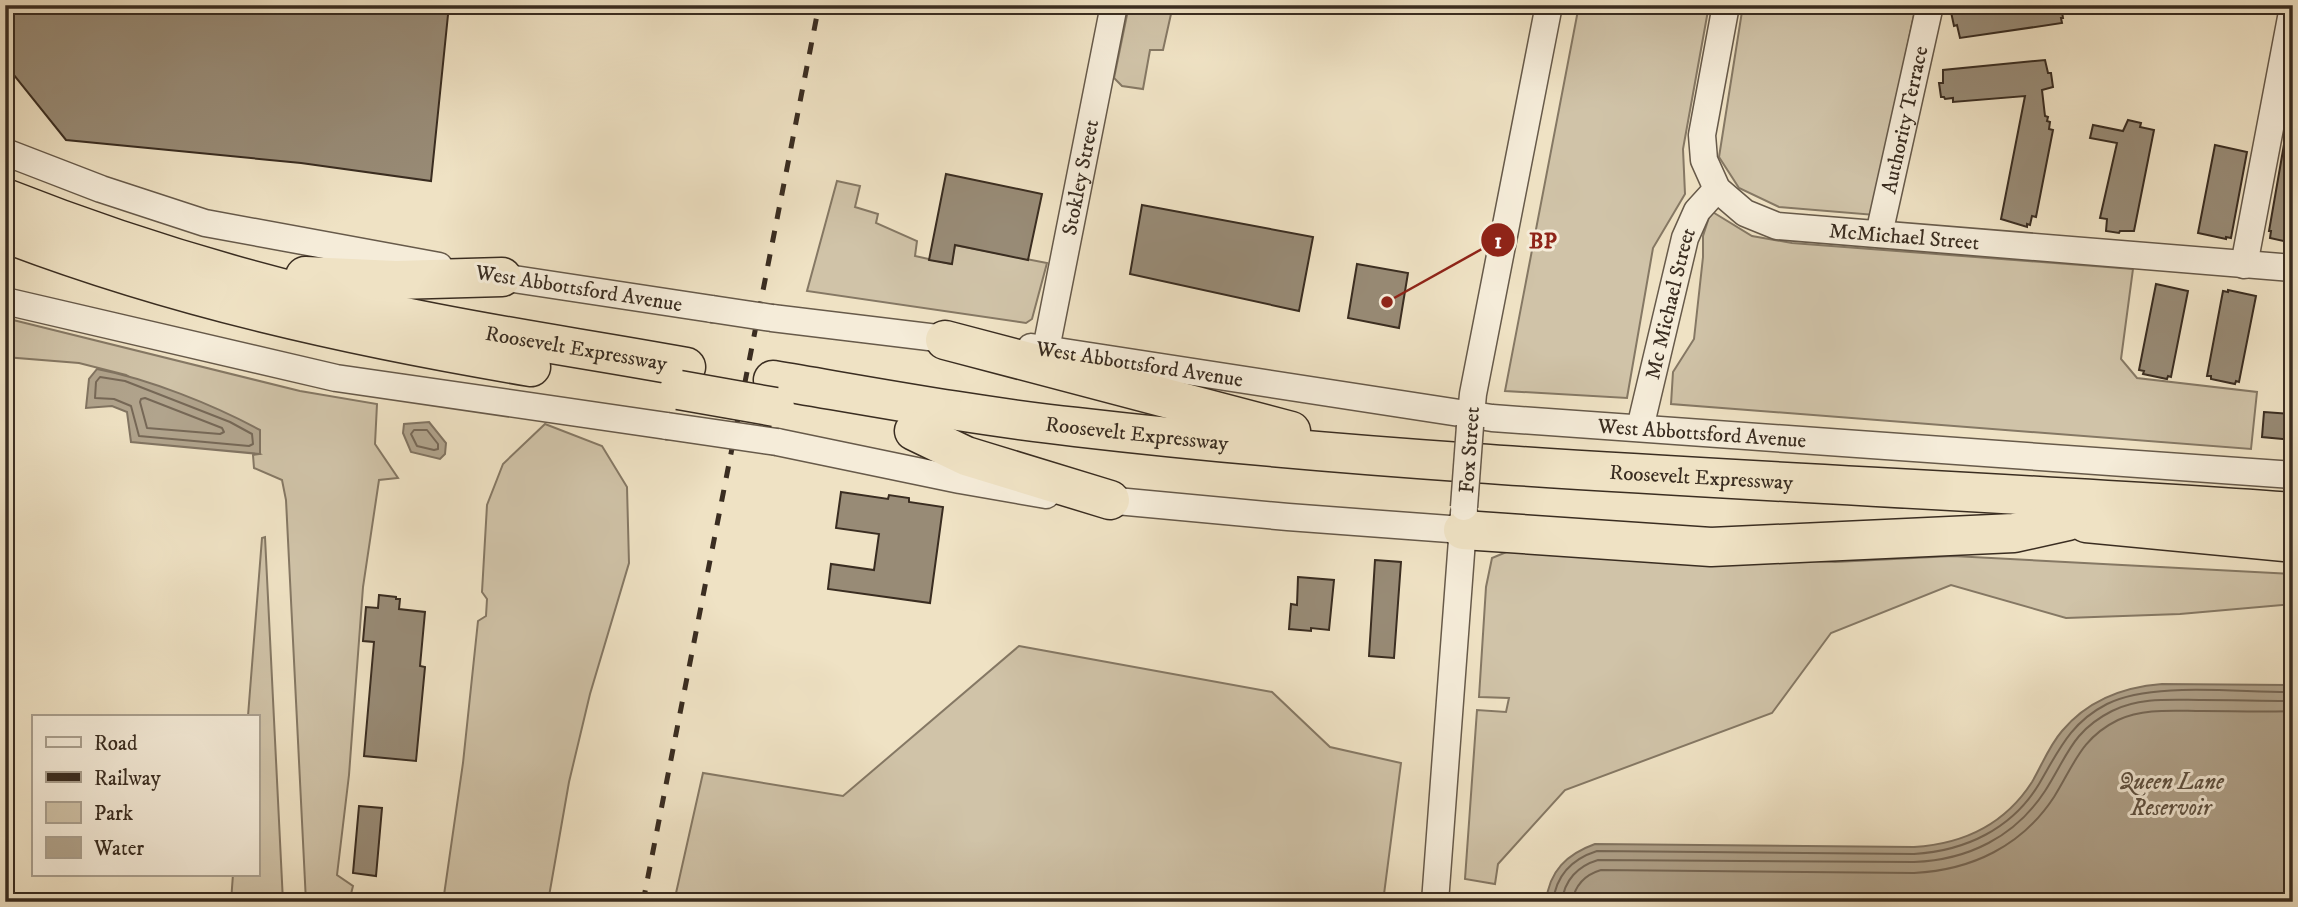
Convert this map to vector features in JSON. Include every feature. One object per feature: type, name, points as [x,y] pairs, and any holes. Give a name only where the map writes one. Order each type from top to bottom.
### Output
[{"type":"highway","name":"Roosevelt Expressway","points":[[5,198],[137,247],[216,271],[380,312],[683,379],[775,410],[914,431],[1071,454],[1465,488],[2068,521],[2293,542]]},
{"type":"highway","name":"Roosevelt Expressway","points":[[5,233],[140,280],[283,318],[406,345],[683,379]]},
{"type":"highway","points":[[216,271],[396,280],[502,277]]},
{"type":"highway","points":[[945,340],[1248,418],[1363,454]]},
{"type":"highway","name":"Roosevelt Expressway","points":[[775,410],[978,415],[1074,427],[1523,466],[2103,498],[2293,512]]},
{"type":"highway","points":[[914,431],[966,456],[1110,500]]},
{"type":"highway","points":[[1464,518],[1711,547],[2014,533],[2068,521]]},
{"type":"street","name":"Stokley Street","points":[[1046,349],[1114,5]]},
{"type":"street","name":"Fox Street","points":[[1436,902],[1473,394],[1549,5]]},
{"type":"street","name":"McMichael Street","points":[[1726,5],[1702,135],[1704,160],[1717,189],[1745,213],[1777,226],[2293,268]]},
{"type":"street","name":"Authority Terrace","points":[[1879,234],[1930,5]]},
{"type":"street","points":[[2244,265],[2293,7]]},
{"type":"street","name":"West Abbottsford Avenue","points":[[5,152],[113,193],[205,223],[257,234],[502,277],[712,309],[945,340],[1046,349],[1471,420],[1640,428],[2293,475]]},
{"type":"street","name":"Mc Michael Street","points":[[1640,428],[1685,239],[1697,211],[1717,189]]},
{"type":"street","points":[[5,301],[336,378],[667,426],[775,410],[1034,494],[1263,515],[1464,518]]},
{"type":"green space","points":[[1129,5],[1173,5],[1163,50],[1150,50],[1143,89],[1122,86],[1114,78]]},
{"type":"green space","points":[[1579,5],[1709,5],[1683,149],[1685,194],[1653,248],[1627,398],[1505,391]]},
{"type":"green space","points":[[1743,5],[1916,5],[1875,215],[1779,207],[1739,188],[1719,157]]},
{"type":"green space","points":[[837,181],[860,186],[855,207],[878,214],[876,223],[917,241],[915,256],[951,264],[955,245],[1047,263],[1032,319],[1026,323],[807,291]]},
{"type":"green space","points":[[1711,211],[1752,236],[1792,243],[2133,269],[2121,359],[2137,378],[2257,392],[2251,449],[1671,404],[1673,372],[1694,339],[1703,236]]},
{"type":"green space","points":[[5,318],[300,391],[377,404],[375,444],[398,478],[379,480],[363,587],[349,775],[337,875],[353,886],[349,902],[306,902],[286,500],[282,480],[254,468],[253,455],[260,454],[126,375],[79,363],[5,357]]},
{"type":"green space","points":[[545,424],[602,446],[627,487],[629,563],[590,694],[569,782],[548,902],[443,902],[463,763],[478,621],[486,616],[487,599],[482,592],[487,505],[503,464]]},
{"type":"green space","points":[[265,537],[283,902],[231,902],[233,876],[259,876],[259,715],[248,715],[262,538]]},
{"type":"green space","points":[[1516,548],[1835,562],[1953,556],[2293,574],[2293,604],[2180,614],[2066,618],[1951,585],[1831,633],[1772,713],[1565,790],[1498,864],[1495,884],[1465,879],[1477,710],[1506,712],[1509,698],[1479,697],[1486,587],[1492,558]]},
{"type":"green space","points":[[1019,646],[1272,692],[1330,747],[1401,763],[1383,902],[674,902],[703,773],[843,796]]},
{"type":"water","points":[[97,369],[138,379],[181,394],[260,430],[260,454],[131,442],[127,412],[112,406],[86,408],[89,379]]},
{"type":"water","points":[[429,422],[446,443],[445,454],[440,459],[411,452],[403,433],[404,424]]},
{"type":"water","name":"Queen Lane Reservoir","points":[[2162,684],[2293,685],[2293,902],[1546,902],[1551,881],[1561,865],[1576,853],[1595,844],[1914,847],[1966,836],[1996,820],[2021,797],[2057,737],[2083,711],[2120,692]]},
{"type":"building","points":[[5,5],[449,5],[431,181],[301,163],[66,140],[5,64]]},
{"type":"building","points":[[1962,5],[2061,5],[2063,18],[2062,23],[1960,38],[1951,12],[1962,9]]},
{"type":"building","points":[[2045,60],[2053,87],[2042,90],[2045,116],[2050,122],[2049,129],[2053,130],[2036,217],[2032,216],[2027,227],[2001,219],[2025,96],[1953,102],[1953,98],[1941,97],[1939,83],[1943,83],[1943,70]]},
{"type":"building","points":[[2128,120],[2141,123],[2140,127],[2154,130],[2134,231],[2119,233],[2106,231],[2107,219],[2100,218],[2117,143],[2090,138],[2093,125],[2123,131]]},
{"type":"building","points":[[2286,133],[2293,134],[2293,243],[2270,238],[2269,231]]},
{"type":"building","points":[[2215,145],[2247,152],[2231,238],[2226,239],[2198,233]]},
{"type":"building","points":[[946,174],[1042,194],[1028,260],[955,245],[952,264],[929,260]]},
{"type":"building","points":[[1142,205],[1313,237],[1299,311],[1130,274]]},
{"type":"building","points":[[1357,264],[1408,273],[1399,328],[1348,318]]},
{"type":"building","points":[[2156,284],[2188,291],[2171,377],[2168,376],[2167,379],[2143,374],[2144,371],[2139,370]]},
{"type":"building","points":[[2223,291],[2256,296],[2239,382],[2236,381],[2235,384],[2207,376]]},
{"type":"building","points":[[2264,412],[2293,414],[2293,440],[2262,437]]},
{"type":"building","points":[[841,492],[888,499],[889,495],[909,498],[909,502],[943,507],[930,603],[828,589],[831,564],[874,570],[879,534],[836,528]]},
{"type":"building","points":[[1375,560],[1401,562],[1394,658],[1369,656]]},
{"type":"building","points":[[1298,577],[1334,580],[1329,630],[1289,629],[1291,604],[1297,605]]},
{"type":"building","points":[[379,595],[400,599],[399,609],[425,612],[420,666],[425,667],[416,761],[364,756],[374,642],[363,641],[366,607],[378,608]]},
{"type":"building","points":[[359,806],[382,808],[376,876],[353,873]]},
{"type":"railway","points":[[643,902],[819,5]]},
{"type":"place","name":"BP","points":[[1387,302]]}]
